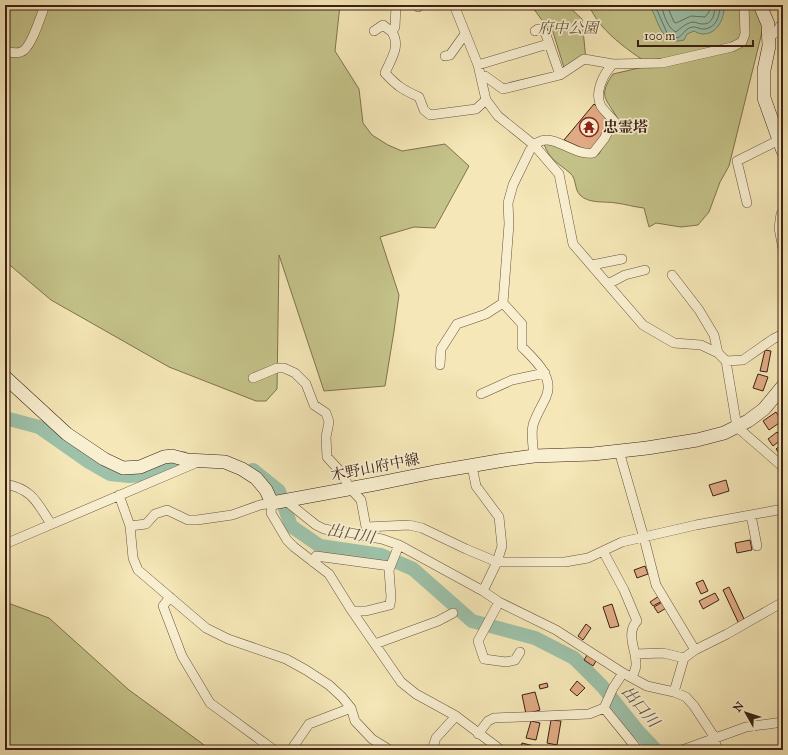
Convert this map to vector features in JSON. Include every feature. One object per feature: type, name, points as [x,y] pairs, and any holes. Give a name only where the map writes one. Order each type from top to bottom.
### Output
[{"type":"main road","points":[[760,5],[768,24],[769,46],[764,70],[764,98],[781,146]]},
{"type":"main road","points":[[5,377],[68,434],[104,459],[123,468],[140,467],[164,457],[172,456],[188,460],[225,462],[242,469],[256,478],[274,502]]},
{"type":"main road","name":"木野山府中線","points":[[274,502],[434,472],[534,456],[648,448],[724,434],[764,409],[783,386]]},
{"type":"street","points":[[5,51],[14,53],[21,52],[28,46],[45,5]]},
{"type":"street","points":[[392,32],[395,27],[396,5]]},
{"type":"street","points":[[454,5],[478,65],[486,100],[498,116],[534,145],[559,174],[573,244],[642,325],[674,344],[701,345],[718,353],[726,361],[737,427],[783,466]]},
{"type":"street","points":[[481,78],[485,76],[503,89],[560,75],[584,59],[613,64],[662,63],[732,47],[742,42],[745,34],[744,5]]},
{"type":"street","points":[[374,31],[383,25],[392,32],[396,39],[396,47],[385,73],[404,91],[419,97],[424,110],[430,115],[476,109],[486,100]]},
{"type":"street","points":[[768,37],[777,32],[780,26]]},
{"type":"street","points":[[535,31],[538,29],[545,32],[560,75]]},
{"type":"street","points":[[445,56],[450,55],[465,34]]},
{"type":"street","points":[[478,65],[548,44]]},
{"type":"street","points":[[534,456],[533,426],[548,394],[548,382],[536,360],[522,346],[522,324],[503,303],[509,224],[508,203],[513,185],[534,145],[540,140],[549,139],[585,154],[593,153],[604,139],[614,121],[601,105],[598,92],[608,69],[613,64]]},
{"type":"street","points":[[747,203],[737,161],[781,146]]},
{"type":"street","points":[[783,212],[781,214],[779,228],[783,249]]},
{"type":"street","points":[[592,265],[622,259]]},
{"type":"street","points":[[608,284],[625,275],[645,270]]},
{"type":"street","points":[[672,275],[699,310],[714,335],[718,353]]},
{"type":"street","points":[[440,365],[440,349],[457,324],[486,314],[503,303]]},
{"type":"street","points":[[726,361],[743,360],[773,339],[783,334]]},
{"type":"street","points":[[253,378],[277,368],[284,368],[295,373],[306,384],[314,405],[326,413],[328,422],[326,437],[327,458],[361,500],[366,527],[409,525],[422,528],[497,562],[565,562],[588,558],[622,542],[783,509]]},
{"type":"street","points":[[481,394],[512,380],[544,373]]},
{"type":"street","points":[[619,451],[656,585],[695,650]]},
{"type":"street","points":[[5,544],[203,460]]},
{"type":"street","points":[[472,466],[476,486],[499,517],[502,546],[497,562],[482,591]]},
{"type":"street","points":[[5,484],[23,489],[32,495],[51,524]]},
{"type":"street","points":[[119,495],[130,526],[132,558],[138,570],[206,628],[222,636],[286,659],[329,684],[342,697],[350,708],[356,721],[372,739],[390,750]]},
{"type":"street","points":[[289,499],[292,505],[316,525],[324,529],[382,539],[397,549],[556,630],[623,673],[647,686],[674,692],[686,697],[694,706],[715,738],[717,750]]},
{"type":"street","points":[[130,526],[146,524],[155,514],[167,510],[188,520],[197,520],[232,515],[260,505],[274,502],[271,513],[287,540],[329,574],[352,611],[401,682],[416,694],[456,716],[501,750]]},
{"type":"street","points":[[751,515],[757,546]]},
{"type":"street","points":[[352,611],[366,611],[390,605],[391,597],[389,570],[397,549]]},
{"type":"street","points":[[603,551],[624,590],[637,621],[633,625],[632,644],[636,665],[632,678]]},
{"type":"street","points":[[313,562],[316,556],[390,566]]},
{"type":"street","points":[[170,597],[162,606],[182,656],[210,703],[274,750]]},
{"type":"street","points":[[499,602],[478,641],[484,659],[506,662],[515,660],[520,652]]},
{"type":"street","points":[[674,692],[684,658],[695,650],[728,634],[783,602]]},
{"type":"street","points":[[375,644],[438,621],[453,613]]},
{"type":"street","points":[[783,626],[783,633]]},
{"type":"street","points":[[634,654],[663,653],[684,658]]},
{"type":"street","points":[[478,734],[488,721],[494,718],[588,714],[604,708],[613,688],[623,673]]},
{"type":"street","points":[[291,750],[309,724],[350,708]]},
{"type":"street","points":[[604,708],[638,750]]},
{"type":"street","points":[[432,750],[436,738],[456,716]]},
{"type":"street","points":[[682,750],[746,727],[783,722]]},
{"type":"green space","points":[[5,5],[340,5],[335,51],[359,89],[363,123],[372,135],[388,145],[402,151],[445,144],[469,166],[435,228],[414,227],[380,237],[399,295],[385,386],[324,391],[279,255],[277,389],[266,401],[256,401],[169,367],[51,300],[5,261]]},
{"type":"green space","name":"府中公園","points":[[531,5],[567,5],[582,19],[586,61],[566,74],[553,32]]},
{"type":"green space","name":"府中公園","points":[[586,5],[757,5],[763,28],[729,166],[720,182],[709,212],[698,225],[681,227],[656,223],[649,227],[644,208],[588,200],[578,193],[572,175],[548,153],[544,144],[558,147],[579,156],[592,157],[599,154],[618,119],[605,98],[605,88],[608,82],[613,74],[643,67],[643,60],[610,35]]},
{"type":"green space","points":[[5,602],[49,618],[129,690],[211,750],[5,750]]},
{"type":"water","points":[[654,5],[724,5],[724,10],[720,24],[713,31],[703,34],[694,31],[687,34],[684,40],[677,41],[666,37],[652,10]]},
{"type":"building","points":[[594,104],[611,121],[592,149],[584,149],[564,140]]},
{"type":"building","points":[[765,350],[771,351],[767,372],[760,371]]},
{"type":"building","points":[[758,374],[768,377],[763,391],[753,388]]},
{"type":"building","points":[[776,412],[782,421],[769,430],[763,421]]},
{"type":"building","points":[[777,432],[782,439],[773,446],[768,439]]},
{"type":"building","points":[[783,443],[783,455],[781,456],[776,449]]},
{"type":"building","points":[[726,480],[729,491],[713,496],[709,485]]},
{"type":"building","points":[[750,540],[752,550],[737,553],[735,543]]},
{"type":"building","points":[[645,566],[648,574],[637,578],[634,570]]},
{"type":"building","points":[[703,580],[708,591],[701,594],[696,583]]},
{"type":"building","points":[[729,587],[745,621],[739,624],[723,590]]},
{"type":"building","points":[[715,593],[719,600],[703,609],[699,601]]},
{"type":"building","points":[[659,596],[662,601],[653,606],[650,602]]},
{"type":"building","points":[[664,601],[668,607],[658,613],[654,607]]},
{"type":"building","points":[[612,604],[619,626],[610,628],[603,607]]},
{"type":"building","points":[[586,624],[591,628],[583,640],[578,636]]},
{"type":"building","points":[[589,652],[598,658],[593,666],[584,660]]},
{"type":"building","points":[[577,681],[585,688],[577,696],[570,690]]},
{"type":"building","points":[[547,683],[548,687],[540,689],[539,685]]},
{"type":"building","points":[[535,692],[540,710],[526,714],[522,695]]},
{"type":"building","points":[[551,720],[561,721],[557,745],[547,743]]},
{"type":"building","points":[[531,721],[540,723],[536,740],[526,738]]},
{"type":"building","points":[[522,743],[534,746],[532,750],[520,748]]},
{"type":"waterway","name":"出口川","points":[[5,418],[39,427],[89,462],[110,474],[129,476],[142,475],[166,463],[183,458]]},
{"type":"waterway","name":"出口川","points":[[253,470],[279,491],[291,526],[320,546],[381,555],[413,569],[472,621],[535,638],[574,658],[602,686],[638,731],[656,750]]},
{"type":"place","name":"忠霊塔","points":[[589,127]]}]
